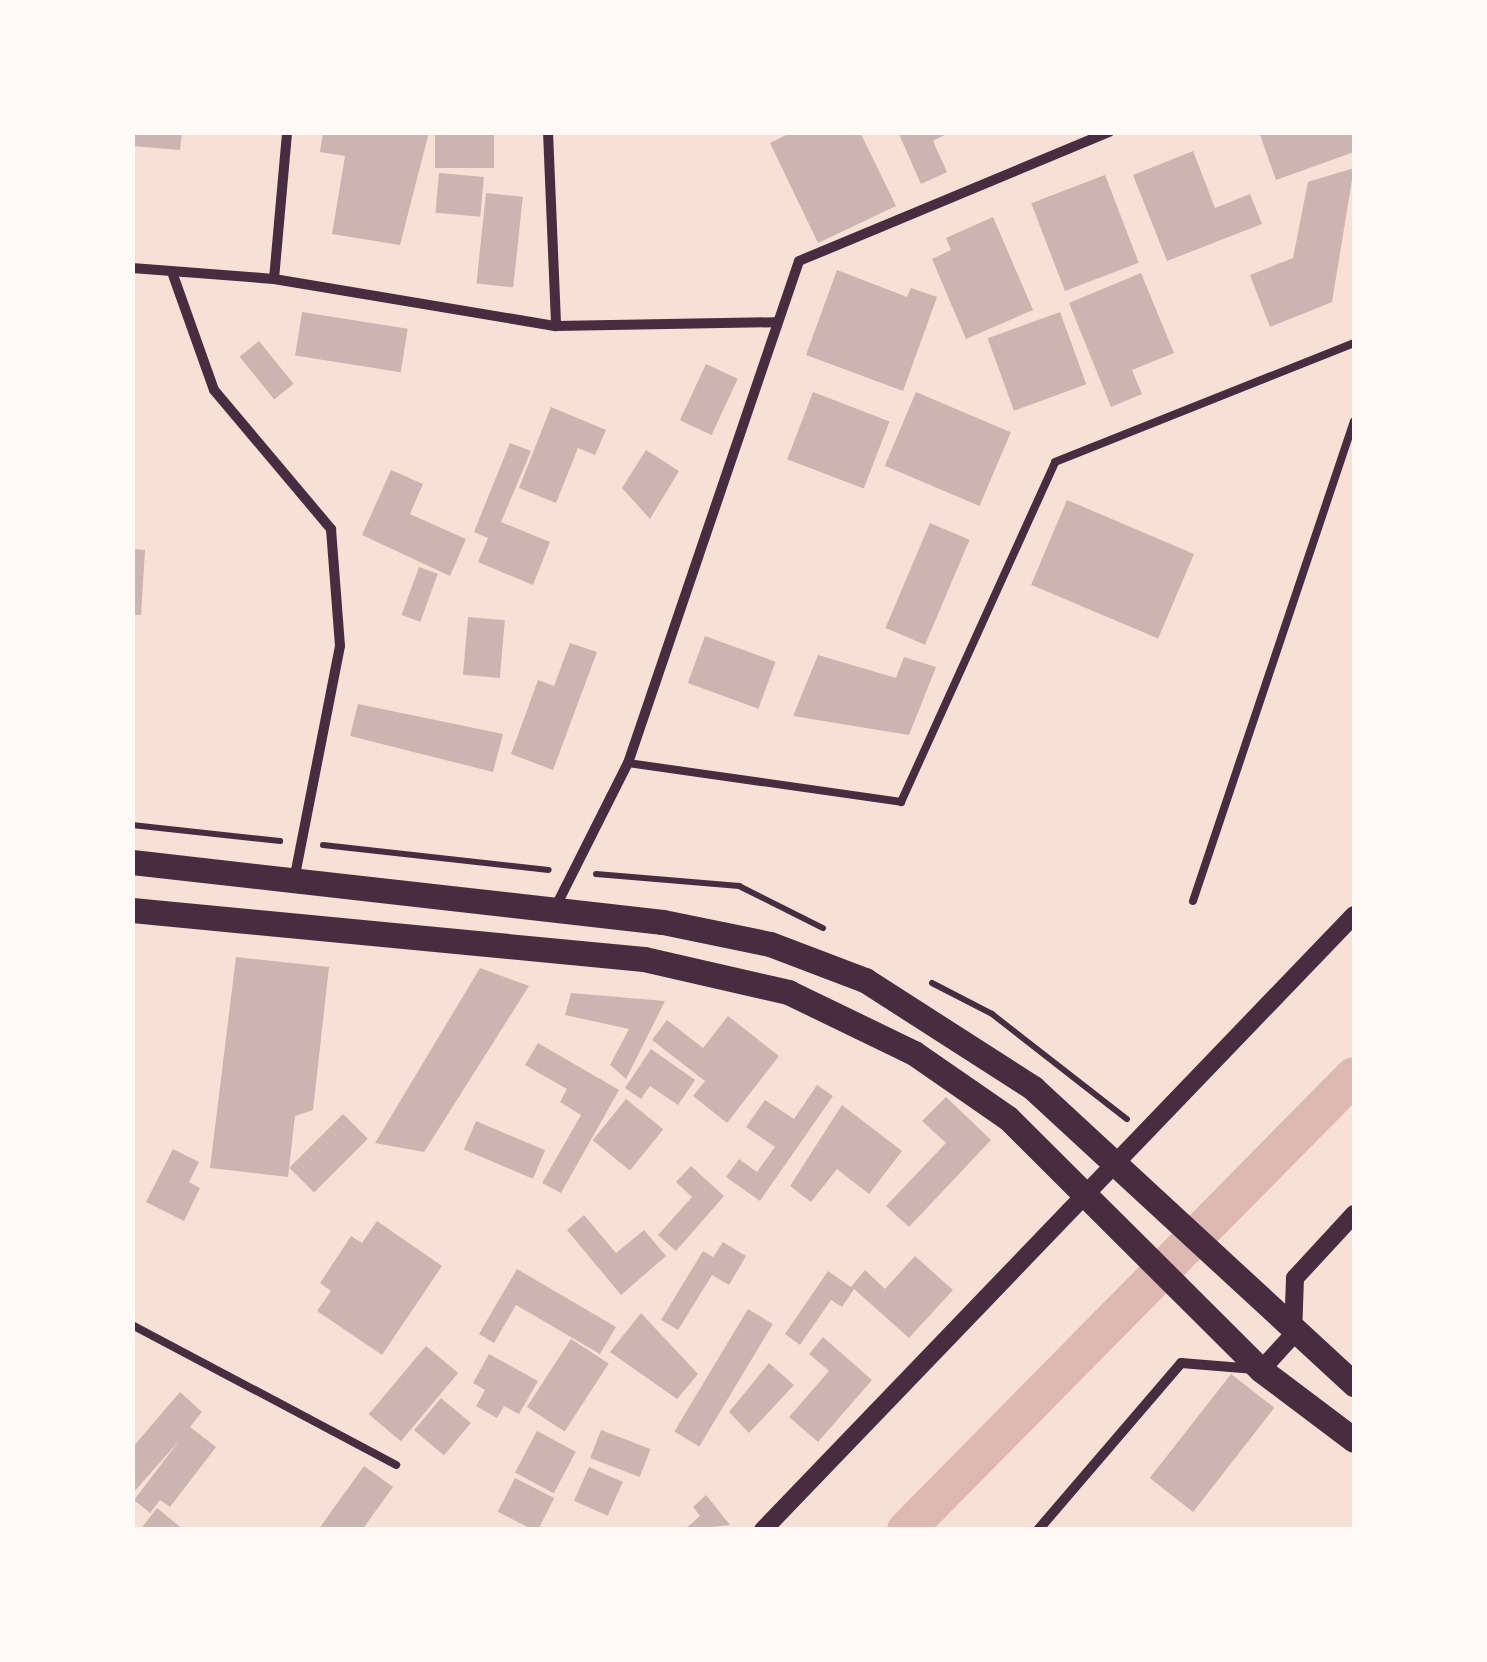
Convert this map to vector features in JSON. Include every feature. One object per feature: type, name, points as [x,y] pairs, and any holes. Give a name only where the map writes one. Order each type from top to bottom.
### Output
[{"type":"main road","points":[[132,862],[553,912],[770,944],[865,980],[1032,1088],[1293,1335],[1348,1380]]},
{"type":"main road","points":[[132,910],[644,959],[788,992],[914,1053],[1008,1118],[1110,1226],[1262,1370],[1354,1440]]},
{"type":"street","points":[[274,279],[287,132]]},
{"type":"street","points":[[548,132],[556,326]]},
{"type":"street","points":[[553,912],[628,763],[798,261],[1109,132]]},
{"type":"street","points":[[132,268],[274,279],[556,326],[776,322]]},
{"type":"street","points":[[172,272],[214,390],[331,529],[340,646],[294,882]]},
{"type":"street","points":[[763,1530],[1354,915]]},
{"type":"street","points":[[1038,1530],[1181,1363],[1262,1370],[1293,1335],[1295,1278],[1354,1214]]},
{"type":"lane","points":[[628,763],[901,802],[1054,462],[1354,342]]},
{"type":"lane","points":[[1193,901],[1354,421]]},
{"type":"lane","points":[[132,1325],[396,1465]]},
{"type":"building","points":[[133,132],[182,132],[180,150],[132,146]]},
{"type":"building","points":[[323,132],[429,132],[400,245],[332,234],[345,156],[320,152]]},
{"type":"building","points":[[435,132],[494,132],[494,168],[435,168]]},
{"type":"building","points":[[792,132],[860,132],[896,206],[818,243],[770,143]]},
{"type":"building","points":[[898,132],[950,132],[933,141],[947,172],[921,184]]},
{"type":"building","points":[[1259,132],[1354,132],[1354,152],[1276,180]]},
{"type":"building","points":[[1193,151],[1215,208],[1250,194],[1262,224],[1167,261],[1133,175]]},
{"type":"building","points":[[1354,168],[1332,302],[1270,327],[1250,275],[1293,258],[1308,182]]},
{"type":"building","points":[[439,173],[484,177],[480,217],[436,213]]},
{"type":"building","points":[[1105,175],[1139,263],[1065,291],[1031,203]]},
{"type":"building","points":[[486,193],[523,197],[513,287],[476,284]]},
{"type":"building","points":[[993,217],[1033,310],[966,339],[932,259],[951,250],[946,238]]},
{"type":"building","points":[[837,270],[907,297],[911,288],[937,297],[903,391],[806,355]]},
{"type":"building","points":[[1141,273],[1174,353],[1132,370],[1142,394],[1111,407],[1069,303]]},
{"type":"building","points":[[302,312],[408,329],[401,372],[295,355]]},
{"type":"building","points":[[1060,312],[1086,384],[1014,411],[988,338]]},
{"type":"building","points":[[259,341],[294,384],[274,399],[240,357]]},
{"type":"building","points":[[706,364],[738,379],[712,435],[680,420]]},
{"type":"building","points":[[813,392],[890,421],[864,489],[787,459]]},
{"type":"building","points":[[916,392],[1011,432],[980,506],[885,466]]},
{"type":"building","points":[[551,407],[606,430],[595,455],[578,448],[556,503],[519,488]]},
{"type":"building","points":[[510,443],[531,451],[501,522],[550,542],[533,585],[478,562],[488,538],[474,532]]},
{"type":"building","points":[[646,450],[679,471],[650,519],[622,488]]},
{"type":"building","points":[[391,470],[423,484],[410,514],[466,539],[450,576],[362,535]]},
{"type":"building","points":[[1067,500],[1194,554],[1158,639],[1031,585]]},
{"type":"building","points":[[930,523],[970,540],[925,645],[885,628]]},
{"type":"building","points":[[132,549],[145,550],[141,615],[132,615]]},
{"type":"building","points":[[419,567],[438,574],[420,622],[402,615]]},
{"type":"building","points":[[468,617],[505,620],[500,678],[463,675]]},
{"type":"building","points":[[705,636],[775,662],[758,709],[688,683]]},
{"type":"building","points":[[570,643],[597,652],[553,770],[511,754],[538,680],[554,686]]},
{"type":"building","points":[[818,655],[896,678],[904,657],[936,667],[909,735],[793,716]]},
{"type":"building","points":[[358,704],[503,734],[493,772],[350,736]]},
{"type":"building","points":[[236,957],[329,967],[313,1110],[295,1116],[288,1177],[210,1168]]},
{"type":"building","points":[[480,968],[529,986],[424,1152],[375,1143]]},
{"type":"building","points":[[571,993],[665,1001],[626,1079],[610,1065],[629,1029],[565,1015]]},
{"type":"building","points":[[728,1016],[779,1056],[727,1123],[693,1096],[705,1081],[652,1040],[667,1020],[703,1048]]},
{"type":"building","points":[[538,1043],[619,1090],[561,1193],[542,1183],[581,1115],[560,1102],[567,1089],[525,1065]]},
{"type":"building","points":[[651,1049],[695,1080],[678,1105],[650,1086],[641,1099],[625,1088]]},
{"type":"building","points":[[817,1085],[833,1096],[760,1201],[726,1177],[739,1159],[757,1172],[775,1147],[746,1127],[765,1100],[794,1119]]},
{"type":"building","points":[[946,1097],[991,1140],[909,1227],[886,1206],[946,1143],[922,1121]]},
{"type":"building","points":[[626,1099],[663,1129],[630,1170],[593,1140]]},
{"type":"building","points":[[842,1105],[902,1151],[869,1194],[837,1169],[811,1202],[790,1186]]},
{"type":"building","points":[[343,1114],[368,1139],[314,1192],[289,1168]]},
{"type":"building","points":[[476,1121],[545,1150],[533,1179],[464,1150]]},
{"type":"building","points":[[173,1149],[199,1162],[189,1182],[200,1188],[184,1221],[146,1202]]},
{"type":"building","points":[[691,1166],[724,1196],[676,1251],[658,1235],[692,1197],[676,1182]]},
{"type":"building","points":[[584,1215],[616,1253],[644,1230],[666,1256],[621,1295],[567,1230]]},
{"type":"building","points":[[377,1221],[442,1266],[382,1355],[317,1311],[331,1291],[320,1283],[351,1236],[362,1243]]},
{"type":"building","points":[[723,1242],[746,1256],[729,1285],[712,1275],[678,1330],[661,1320],[703,1251],[713,1257]]},
{"type":"building","points":[[915,1256],[953,1290],[909,1338],[854,1289],[842,1307],[831,1300],[800,1345],[785,1334],[828,1271],[851,1287],[865,1270],[885,1289]]},
{"type":"building","points":[[517,1269],[616,1327],[600,1354],[516,1305],[494,1343],[479,1334]]},
{"type":"building","points":[[748,1309],[773,1324],[699,1447],[674,1432]]},
{"type":"building","points":[[641,1313],[698,1374],[677,1399],[610,1352]]},
{"type":"building","points":[[823,1337],[872,1380],[818,1442],[789,1417],[829,1371],[809,1354]]},
{"type":"building","points":[[571,1339],[609,1364],[565,1431],[527,1407]]},
{"type":"building","points":[[426,1346],[458,1373],[401,1441],[369,1414]]},
{"type":"building","points":[[489,1354],[538,1381],[519,1414],[504,1406],[497,1418],[476,1406],[485,1390],[473,1383]]},
{"type":"building","points":[[769,1363],[794,1385],[749,1433],[729,1412]]},
{"type":"building","points":[[1231,1374],[1274,1408],[1193,1512],[1150,1478]]},
{"type":"building","points":[[180,1392],[202,1412],[190,1427],[216,1447],[170,1507],[160,1500],[150,1513],[134,1500],[179,1441],[132,1494],[132,1448]]},
{"type":"building","points":[[441,1398],[471,1423],[444,1455],[414,1430]]},
{"type":"building","points":[[601,1430],[650,1449],[640,1477],[590,1458]]},
{"type":"building","points":[[537,1431],[576,1452],[554,1493],[515,1472]]},
{"type":"building","points":[[364,1466],[393,1487],[362,1530],[318,1530]]},
{"type":"building","points":[[589,1467],[623,1482],[608,1516],[574,1501]]},
{"type":"building","points":[[515,1478],[554,1498],[538,1530],[498,1512]]},
{"type":"building","points":[[706,1495],[730,1525],[684,1530],[700,1516],[693,1507]]},
{"type":"building","points":[[157,1508],[184,1530],[140,1530]]},
{"type":"waterway","points":[[906,1530],[1354,1076]]}]
